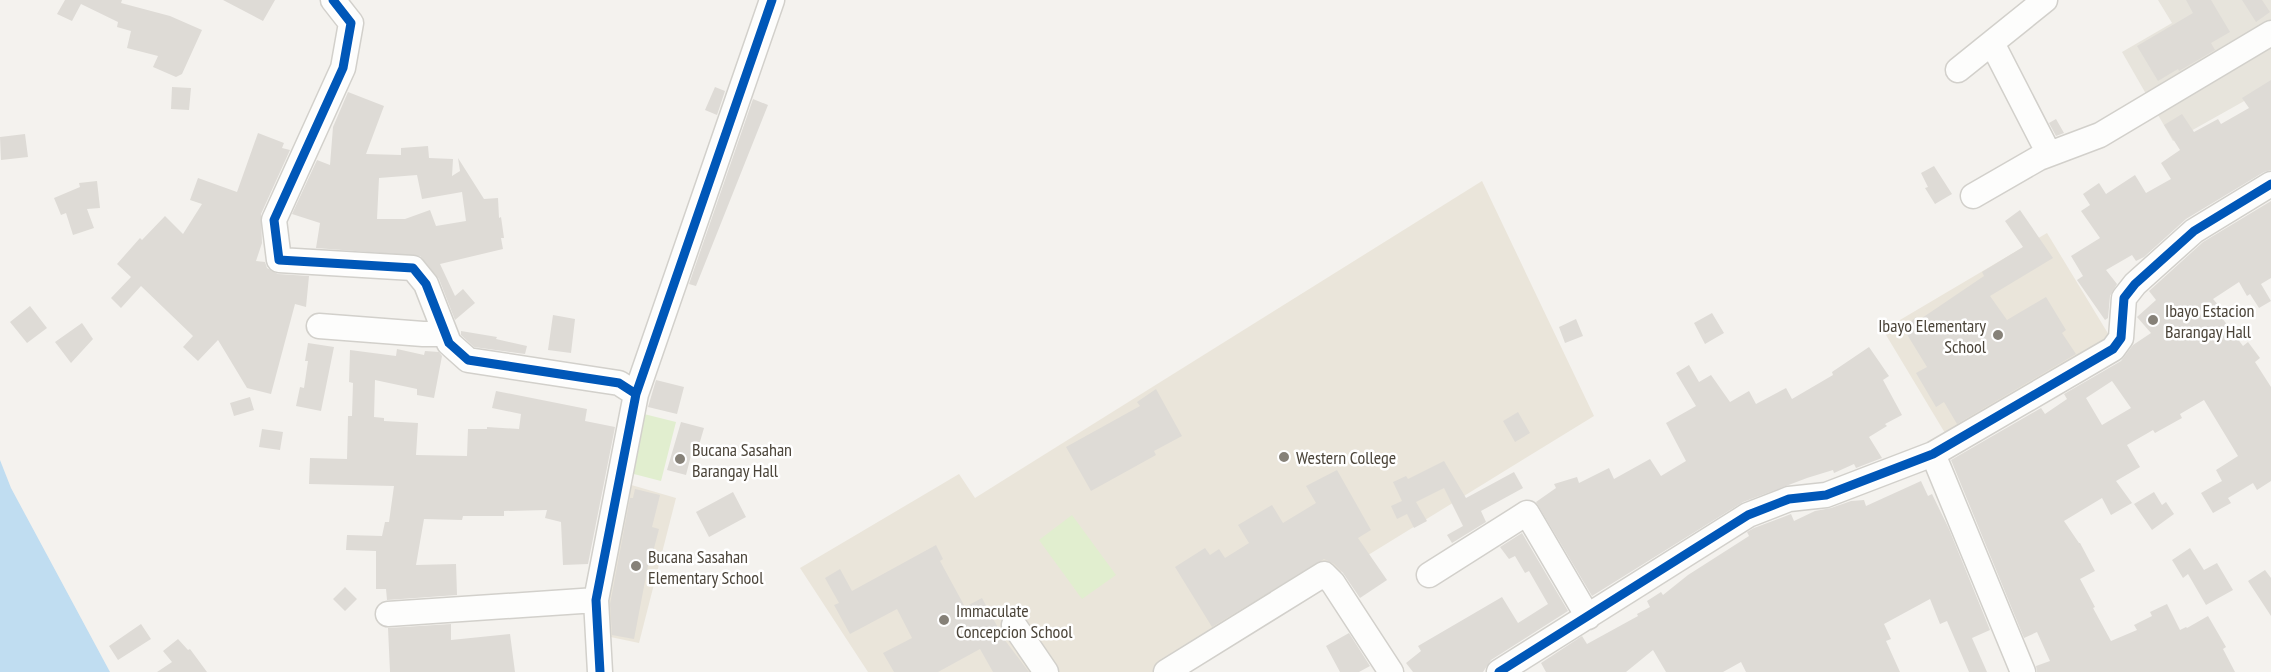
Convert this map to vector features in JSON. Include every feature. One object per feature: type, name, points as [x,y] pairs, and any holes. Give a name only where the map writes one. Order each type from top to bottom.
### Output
[{"type":"street","points":[[333,0],[351,23],[343,68],[274,220],[279,260],[413,268],[426,284],[449,343],[468,360],[619,383],[636,394]]},
{"type":"street","points":[[600,672],[596,600],[636,394],[772,0]]},
{"type":"street","points":[[1958,70],[2045,0]]},
{"type":"street","points":[[1973,196],[2049,154],[2100,135],[2271,33]]},
{"type":"street","points":[[1992,43],[2049,154]]},
{"type":"street","points":[[1499,672],[1748,515],[1789,499],[1826,495],[1933,454],[2113,349],[2121,338],[2124,297],[2135,285],[2194,231],[2271,184]]},
{"type":"street","points":[[319,326],[445,334]]},
{"type":"street","points":[[1933,454],[2023,672]]},
{"type":"street","points":[[1429,575],[1527,513],[1588,617]]},
{"type":"street","points":[[1166,672],[1324,574],[1333,583],[1391,672]]},
{"type":"street","points":[[388,614],[596,600]]},
{"type":"street","points":[[1014,625],[1046,672]]},
{"type":"shaded area","points":[[2158,0],[2271,0],[2271,86],[2173,141],[2122,52],[2172,23]]},
{"type":"shaded area","name":"Western College","points":[[1482,181],[1594,416],[1178,672],[868,672],[800,568],[959,474],[975,498]]},
{"type":"shaded area","name":"Ibayo Elementary School","points":[[2047,233],[2112,340],[1948,438],[1883,330]]},
{"type":"shaded area","name":"Bucana Sasahan Elementary School","points":[[628,484],[676,498],[639,643],[601,635]]},
{"type":"green space","points":[[644,414],[676,422],[661,481],[630,473]]},
{"type":"green space","points":[[1072,515],[1116,575],[1082,599],[1039,540]]},
{"type":"water","points":[[0,460],[11,488],[110,672],[0,672]]},
{"type":"building","points":[[65,0],[122,0],[121,3],[170,16],[202,30],[182,74],[176,77],[153,67],[158,56],[127,48],[131,31],[117,27],[118,22],[81,4],[72,21],[57,14]]},
{"type":"building","points":[[223,0],[275,0],[263,21]]},
{"type":"building","points":[[2186,0],[2211,0],[2230,32],[2211,43],[2215,50],[2158,81],[2137,46],[2193,13]]},
{"type":"building","points":[[2242,0],[2262,0],[2270,12],[2256,22]]},
{"type":"building","points":[[2271,80],[2271,170],[2186,219],[2144,257],[2136,261],[2132,255],[2106,270],[2117,284],[2110,296],[2108,318],[2105,320],[2077,280],[2083,276],[2071,256],[2100,238],[2081,211],[2090,205],[2083,194],[2099,183],[2106,194],[2135,175],[2146,193],[2171,179],[2161,163],[2180,150],[2164,125],[2182,114],[2194,132],[2218,119],[2221,124],[2249,108],[2242,98]]},
{"type":"building","points":[[172,87],[191,88],[189,110],[171,109]]},
{"type":"building","points":[[715,87],[725,91],[717,115],[705,110]]},
{"type":"building","points":[[348,92],[384,106],[366,154],[401,155],[401,148],[428,146],[429,158],[453,159],[452,176],[460,171],[458,158],[484,199],[498,198],[499,218],[501,217],[504,238],[501,238],[503,249],[440,264],[455,296],[463,289],[475,303],[455,320],[439,279],[420,256],[316,248],[320,223],[292,214],[317,160],[330,165],[333,127]],"holes":[[[417,175],[422,199],[462,192],[466,221],[436,226],[430,210],[405,219],[377,219],[379,178]]]},
{"type":"building","points":[[753,99],[768,105],[696,286],[689,284]]},
{"type":"building","points":[[2056,119],[2064,133],[2056,136],[2049,123]]},
{"type":"building","points":[[258,133],[284,143],[282,148],[290,150],[261,214],[262,243],[256,261],[265,262],[267,268],[278,274],[309,276],[306,307],[295,304],[271,394],[247,388],[218,340],[198,361],[183,347],[193,336],[141,286],[121,308],[111,298],[131,277],[117,264],[140,238],[142,240],[165,216],[183,234],[202,204],[190,200],[198,178],[237,192]]},
{"type":"building","points":[[25,134],[28,157],[1,160],[0,137]]},
{"type":"building","points":[[1934,166],[1952,194],[1935,204],[1925,188],[1928,187],[1921,173]]},
{"type":"building","points":[[97,181],[100,208],[87,209],[94,228],[73,235],[66,213],[61,215],[54,198],[80,187],[79,183]]},
{"type":"building","points":[[2271,201],[2271,278],[2261,284],[2271,301],[2259,308],[2250,294],[2247,296],[2239,282],[2213,299],[2220,307],[2216,310],[2243,346],[2248,342],[2260,358],[2255,362],[2271,387],[2271,481],[2257,490],[2253,483],[2228,498],[2231,503],[2213,513],[2201,493],[2222,481],[2216,470],[2238,456],[2204,400],[2180,414],[2182,418],[2155,433],[2153,430],[2127,445],[2140,467],[2116,481],[2132,503],[2111,515],[2102,498],[2064,521],[2080,543],[2095,571],[2080,579],[2111,641],[2137,630],[2134,625],[2152,616],[2150,612],[2167,604],[2180,630],[2208,616],[2226,647],[2223,649],[2235,672],[2037,672],[2036,666],[2050,661],[2037,632],[2024,638],[1951,460],[2041,408],[2045,414],[2067,399],[2064,394],[2121,361],[2133,345],[2151,333],[2137,317],[2156,300],[2149,291],[2203,242]],"holes":[[[2112,381],[2131,408],[2102,425],[2086,398]]]},
{"type":"building","name":"Ibayo Elementary School","points":[[2020,210],[2053,258],[1990,296],[2007,320],[2046,297],[2066,330],[2062,333],[2076,354],[1957,424],[1944,402],[1936,407],[1916,373],[1927,367],[1903,328],[1916,317],[1919,320],[1984,276],[1982,272],[2023,247],[2005,221]]},
{"type":"building","points":[[30,306],[47,328],[27,343],[10,322]]},
{"type":"building","points":[[1712,313],[1724,333],[1705,344],[1694,323]]},
{"type":"building","points":[[553,315],[575,319],[571,353],[548,350]]},
{"type":"building","points":[[1576,319],[1583,336],[1565,343],[1559,327]]},
{"type":"building","points":[[82,323],[93,339],[71,363],[55,342]]},
{"type":"building","points":[[461,331],[497,337],[496,339],[527,346],[525,354],[474,347],[461,335]]},
{"type":"building","points":[[308,343],[334,347],[321,411],[296,406],[300,387],[304,388]]},
{"type":"building","points":[[1869,347],[1889,376],[1883,380],[1902,415],[1885,424],[1887,426],[1869,437],[1882,458],[1856,468],[1854,464],[1834,473],[1833,470],[1807,478],[1743,502],[1592,596],[1536,502],[1556,488],[1554,484],[1577,477],[1579,483],[1609,468],[1614,479],[1650,459],[1661,476],[1686,461],[1666,423],[1696,406],[1676,373],[1689,365],[1699,382],[1711,375],[1730,402],[1749,391],[1756,404],[1786,388],[1792,399],[1833,375],[1832,372]]},
{"type":"building","points":[[397,349],[424,355],[425,351],[439,352],[442,356],[434,398],[417,395],[417,389],[375,380],[374,417],[384,418],[384,421],[418,423],[416,455],[467,456],[468,429],[487,429],[487,427],[519,429],[521,414],[492,408],[496,391],[587,409],[585,421],[615,427],[588,564],[563,565],[561,522],[545,518],[547,510],[504,511],[504,516],[463,516],[462,520],[424,519],[416,565],[456,564],[457,595],[387,600],[386,589],[376,589],[376,551],[346,550],[347,535],[382,536],[385,522],[389,522],[394,486],[309,484],[310,458],[347,459],[348,416],[352,416],[353,383],[349,382],[350,350],[396,356]]},
{"type":"building","points":[[656,380],[684,387],[677,414],[648,407]]},
{"type":"building","points":[[1156,389],[1182,436],[1154,451],[1156,455],[1091,491],[1066,447],[1140,406],[1137,402]]},
{"type":"building","points":[[250,397],[254,410],[234,416],[230,403]]},
{"type":"building","points":[[1518,412],[1530,433],[1515,442],[1503,421]]},
{"type":"building","points":[[681,422],[704,428],[699,445],[694,444],[686,475],[667,470]]},
{"type":"building","points":[[262,429],[283,432],[280,450],[259,447]]},
{"type":"building","points":[[1444,461],[1466,498],[1514,472],[1523,488],[1481,511],[1486,522],[1452,543],[1447,535],[1463,526],[1444,488],[1416,502],[1427,521],[1414,528],[1407,514],[1397,519],[1391,506],[1402,501],[1393,482],[1406,476],[1408,479]]},
{"type":"building","points":[[1337,470],[1371,530],[1358,538],[1387,580],[1360,598],[1343,573],[1334,564],[1324,559],[1212,627],[1175,567],[1205,548],[1210,555],[1219,549],[1225,558],[1249,543],[1238,525],[1272,505],[1283,523],[1316,503],[1306,486]]},
{"type":"building","points":[[1921,481],[1928,496],[1932,494],[1949,529],[1990,630],[1972,638],[1987,672],[1969,672],[1947,621],[1940,624],[1930,599],[1884,624],[1891,639],[1886,641],[1900,672],[1746,672],[1741,662],[1723,672],[1666,672],[1653,650],[1626,672],[1546,672],[1541,663],[1582,636],[1587,644],[1638,616],[1637,614],[1650,607],[1647,601],[1661,592],[1663,595],[1688,575],[1749,536],[1747,532],[1754,528],[1791,514],[1794,521],[1815,511],[1851,501],[1864,500],[1866,506]]},
{"type":"building","name":"Bucana Sasahan Elementary School","points":[[635,489],[660,495],[652,527],[659,529],[652,556],[650,555],[634,639],[612,635],[610,604],[630,498],[633,498]]},
{"type":"building","points":[[733,492],[746,517],[709,537],[696,512]]},
{"type":"building","points":[[2154,492],[2162,505],[2166,502],[2174,514],[2152,530],[2134,504]]},
{"type":"building","points":[[1522,533],[1568,611],[1491,660],[1483,672],[1413,672],[1406,663],[1421,651],[1418,646],[1502,597],[1518,623],[1548,604],[1529,571],[1525,573],[1515,556],[1509,559],[1500,547]]},
{"type":"building","points":[[936,545],[943,559],[940,561],[965,607],[982,598],[1004,639],[1029,672],[993,672],[980,649],[938,672],[894,672],[883,653],[912,638],[897,609],[850,634],[834,605],[839,603],[825,578],[840,569],[852,591]]},
{"type":"building","points":[[2190,548],[2204,570],[2217,563],[2233,590],[2206,605],[2188,574],[2183,578],[2172,560]]},
{"type":"building","points":[[2265,570],[2271,578],[2271,616],[2248,581]]},
{"type":"building","points":[[345,587],[357,599],[345,611],[333,599]]},
{"type":"building","points":[[141,624],[151,639],[118,660],[109,646]]},
{"type":"building","points":[[451,624],[451,640],[510,634],[515,672],[390,672],[388,628]]},
{"type":"building","points":[[1349,633],[1370,666],[1359,672],[1340,672],[1326,646]]},
{"type":"building","points":[[178,639],[188,650],[190,649],[207,672],[157,672],[172,662],[163,651]]},
{"type":"cycle path","points":[[333,0],[351,23],[343,68],[274,220],[279,260],[413,268],[426,284],[449,343],[468,360],[619,383],[636,394]]},
{"type":"cycle path","points":[[600,672],[596,600],[636,394],[772,0]]},
{"type":"cycle path","points":[[1499,672],[1748,515],[1789,499],[1826,495],[1933,454],[2113,349],[2121,338],[2124,298],[2135,284],[2194,231],[2271,184]]},
{"type":"place","name":"Ibayo Estacion Barangay Hall","points":[[2153,320]]},
{"type":"place","name":"Ibayo Elementary School","points":[[1998,335]]},
{"type":"place","name":"Western College","points":[[1284,457]]},
{"type":"place","name":"Bucana Sasahan Barangay Hall","points":[[680,459]]},
{"type":"place","name":"Bucana Sasahan Elementary School","points":[[636,566]]},
{"type":"place","name":"Immaculate Concepcion School","points":[[944,620]]}]
